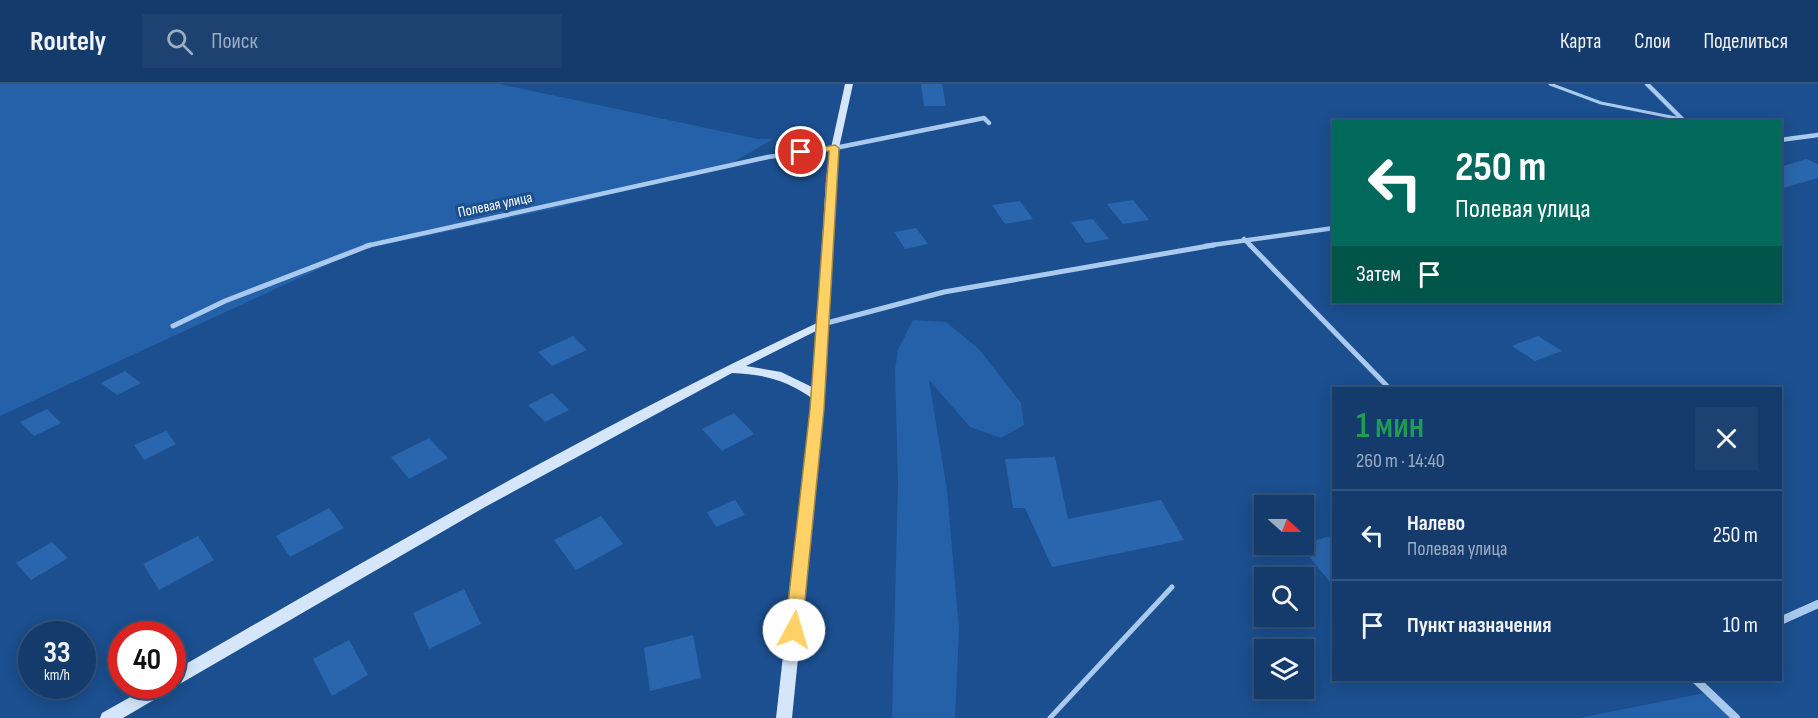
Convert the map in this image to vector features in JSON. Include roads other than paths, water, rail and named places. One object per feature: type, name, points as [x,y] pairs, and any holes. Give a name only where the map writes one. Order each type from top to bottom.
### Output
[{"type":"street","points":[[784,718],[818,397],[835,148],[849,84]]},
{"type":"street","points":[[1647,84],[1683,120]]},
{"type":"street","name":"Полевая улица","points":[[173,326],[225,301],[369,245],[768,157],[835,148],[984,118],[989,123]]},
{"type":"street","points":[[1782,140],[1818,135]]},
{"type":"street","points":[[186,672],[344,580],[726,369],[824,324],[872,307],[1030,276],[1244,239],[1332,228]]},
{"type":"street","points":[[1244,239],[1388,387]]},
{"type":"street","points":[[726,369],[778,373],[794,379],[818,397]]},
{"type":"street","points":[[1782,620],[1818,604]]},
{"type":"street","points":[[1697,681],[1736,718]]},
{"type":"street","points":[[108,718],[141,699]]},
{"type":"lane","points":[[1550,84],[1601,103],[1683,120]]},
{"type":"lane","points":[[1050,718],[1172,587]]}]
